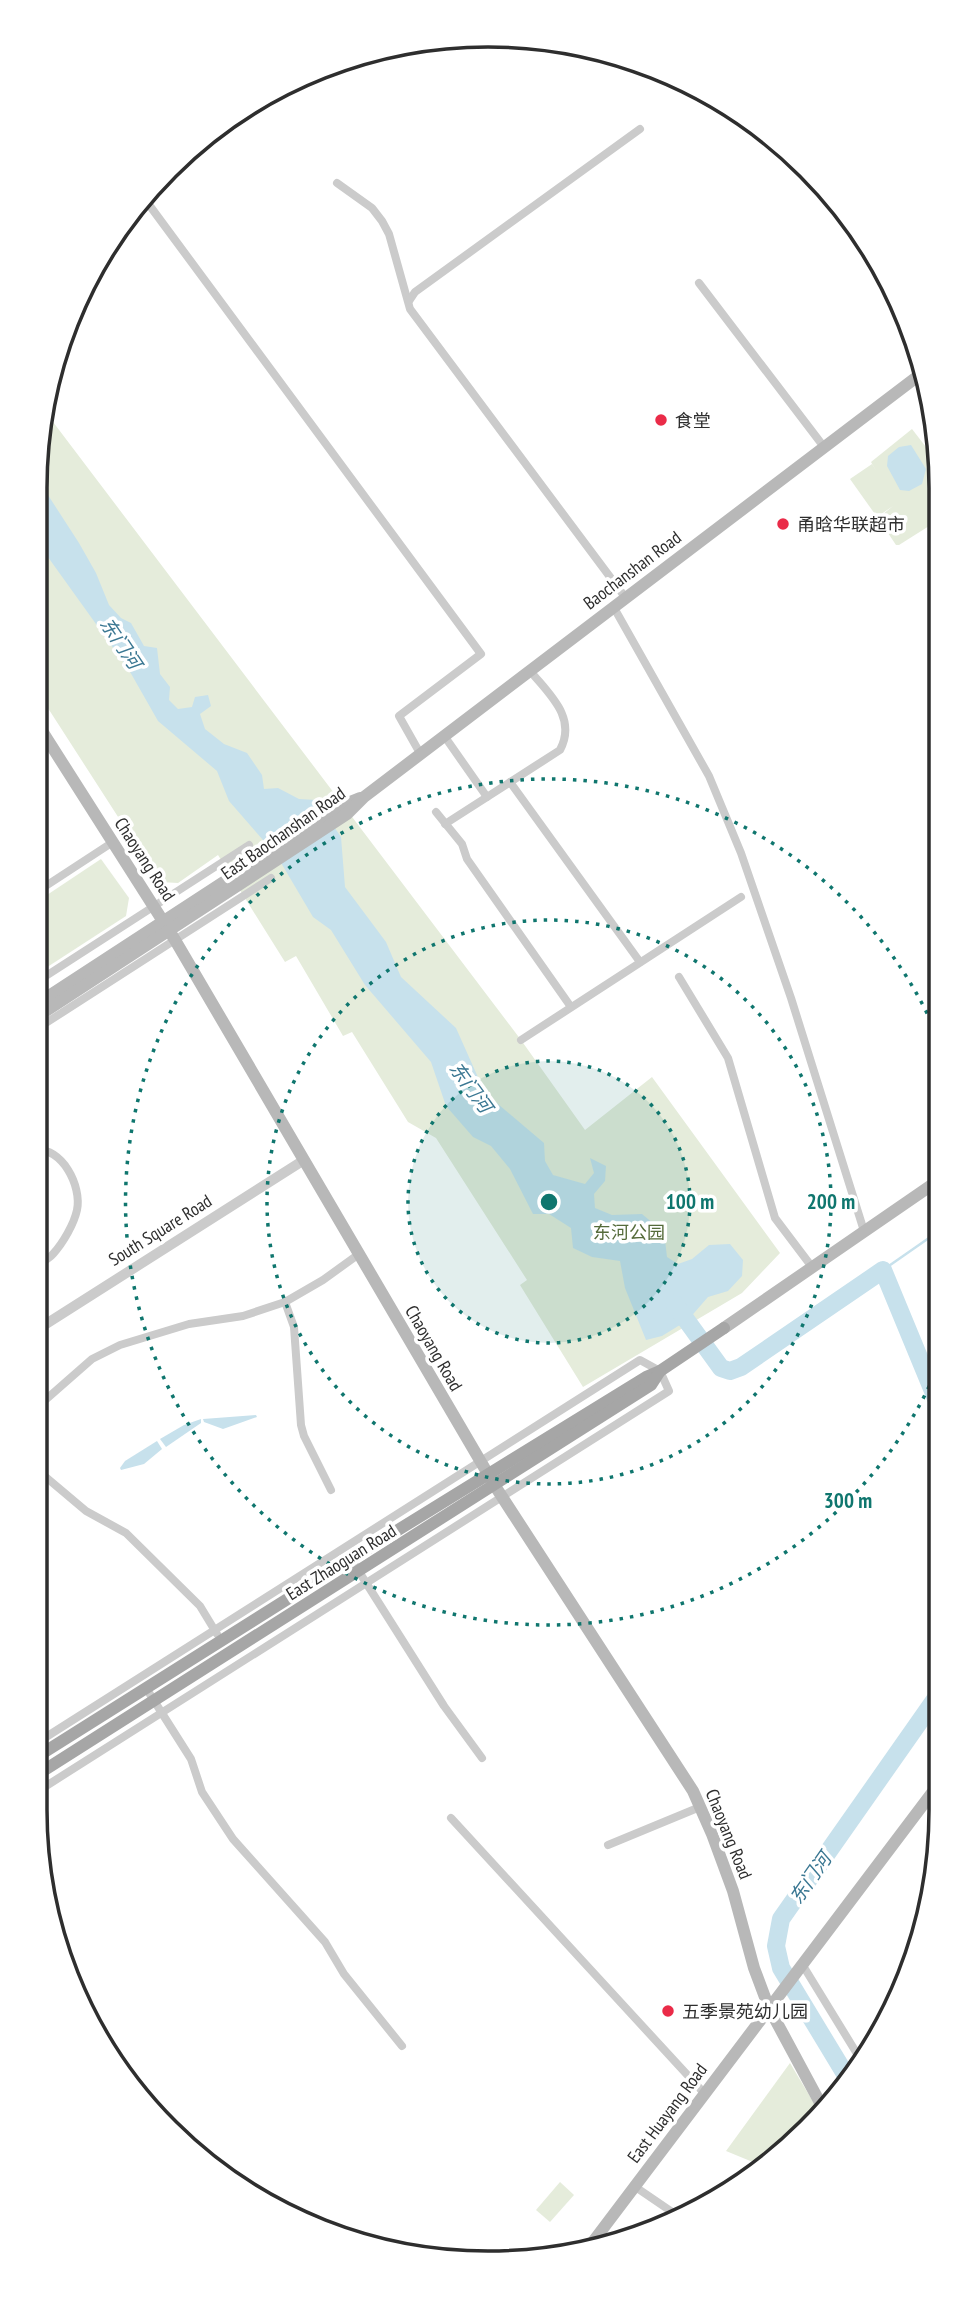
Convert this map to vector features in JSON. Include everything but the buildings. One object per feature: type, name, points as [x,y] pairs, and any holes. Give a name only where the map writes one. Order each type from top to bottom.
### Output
[{"type":"main road","name":"Baochanshan Road","points":[[364,797],[915,378]]},
{"type":"main road","name":"Chaoyang Road","points":[[47,739],[170,931],[495,1486],[693,1791],[733,1891],[754,1968],[820,2100]]},
{"type":"main road","name":"East Baochanshan Road","points":[[47,1010],[170,931],[364,797]]},
{"type":"main road","name":"East Baochanshan Road","points":[[47,998],[170,931]]},
{"type":"main road","name":"East Zhaoguan Road","points":[[47,1768],[495,1486],[646,1377],[660,1371],[724,1328],[929,1187]]},
{"type":"main road","name":"East Zhaoguan Road","points":[[47,1750],[146,1688],[218,1635],[351,1559],[495,1486]]},
{"type":"main road","points":[[801,1966],[929,1796]]},
{"type":"main road","name":"East Huayang Road","points":[[596,2237],[801,1966]]},
{"type":"street","points":[[409,300],[415,292],[640,129]]},
{"type":"street","points":[[337,183],[372,208],[382,220],[389,234],[410,309],[625,597]]},
{"type":"street","points":[[150,206],[481,654],[398,716],[421,755]]},
{"type":"street","points":[[699,283],[824,447]]},
{"type":"street","points":[[613,606],[709,776],[741,853],[791,998],[864,1231]]},
{"type":"street","points":[[445,824],[560,750],[566,740],[567,729],[561,709],[531,672]]},
{"type":"street","points":[[444,737],[487,796]]},
{"type":"street","points":[[510,782],[640,962]]},
{"type":"street","points":[[436,812],[462,844],[467,859],[571,1007]]},
{"type":"street","points":[[47,885],[113,842]]},
{"type":"street","points":[[47,975],[248,845]]},
{"type":"street","points":[[47,1021],[170,931],[271,878]]},
{"type":"street","points":[[521,1040],[741,897]]},
{"type":"street","points":[[679,977],[729,1058],[775,1219],[812,1268]]},
{"type":"street","points":[[47,1150],[56,1155],[64,1165],[78,1196],[73,1222],[53,1255],[47,1259]]},
{"type":"street","name":"South Square Road","points":[[47,1323],[304,1160]]},
{"type":"street","points":[[47,1398],[92,1359],[120,1345],[189,1324],[243,1316],[285,1301],[323,1280],[359,1254]]},
{"type":"street","points":[[285,1301],[294,1327],[301,1425],[331,1490]]},
{"type":"street","points":[[47,1738],[218,1635],[481,1461],[640,1360],[660,1371],[669,1391],[495,1486],[366,1583],[47,1785]]},
{"type":"street","points":[[47,1478],[86,1511],[126,1533],[200,1606],[218,1635]]},
{"type":"street","points":[[351,1559],[444,1706],[482,1758]]},
{"type":"street","points":[[146,1688],[191,1759],[202,1792],[233,1839],[325,1942],[344,1974],[402,2046]]},
{"type":"street","points":[[608,1844],[701,1807]]},
{"type":"street","points":[[451,1818],[704,2093]]},
{"type":"street","points":[[801,1966],[856,2052]]},
{"type":"street","points":[[635,2186],[671,2211]]},
{"type":"green space","name":"东河公园","points":[[53,421],[521,1040],[585,1130],[652,1077],[780,1253],[742,1293],[583,1387],[520,1285],[527,1280],[436,1138],[408,1122],[352,1032],[343,1036],[296,956],[285,962],[218,855],[178,883],[160,882],[47,707],[47,488]]},
{"type":"green space","points":[[912,429],[927,448],[929,526],[899,545],[896,545],[878,518],[893,506],[877,517],[850,479],[872,464],[877,472],[871,462]]},
{"type":"green space","points":[[101,859],[129,898],[126,916],[47,967],[47,895]]},
{"type":"green space","points":[[790,2063],[815,2105],[800,2122],[753,2162],[726,2151]]},
{"type":"green space","points":[[560,2182],[574,2195],[550,2222],[536,2210]]},
{"type":"water","points":[[911,445],[926,469],[922,484],[909,491],[900,490],[887,466],[888,456],[899,447]]},
{"type":"water","points":[[47,494],[96,573],[109,605],[121,618],[131,623],[144,646],[157,648],[160,674],[170,687],[169,700],[178,709],[192,707],[195,697],[208,695],[211,706],[200,714],[205,729],[224,744],[247,753],[262,775],[264,789],[278,788],[299,799],[316,800],[341,837],[345,887],[386,942],[401,977],[456,1028],[485,1093],[544,1143],[545,1161],[553,1175],[585,1184],[594,1173],[590,1158],[606,1166],[605,1181],[594,1194],[595,1208],[612,1215],[642,1214],[654,1224],[665,1240],[667,1257],[678,1264],[692,1259],[709,1245],[730,1244],[743,1260],[742,1276],[728,1291],[708,1297],[688,1320],[662,1336],[646,1340],[625,1288],[620,1261],[592,1257],[573,1248],[571,1228],[549,1214],[533,1214],[510,1169],[491,1146],[473,1137],[446,1106],[431,1062],[365,985],[331,930],[313,917],[277,856],[229,801],[217,771],[158,721],[129,670],[47,556]]},
{"type":"water","points":[[257,1417],[223,1429],[204,1422],[203,1419]]},
{"type":"water","points":[[201,1419],[201,1423],[166,1447],[160,1439],[184,1425]]},
{"type":"water","points":[[157,1441],[162,1449],[144,1464],[121,1470],[125,1461]]},
{"type":"waterway","points":[[883,1270],[929,1238]]},
{"type":"waterway","name":"东门河","points":[[674,1303],[721,1368],[730,1371],[741,1367],[883,1270],[929,1381]]},
{"type":"waterway","name":"东门河","points":[[843,2071],[781,1968],[776,1946],[781,1919],[929,1708]]},
{"type":"place","name":"食堂","points":[[661,420]]},
{"type":"place","name":"甬晗华联超市","points":[[783,524]]},
{"type":"place","name":"五季景苑幼儿园","points":[[668,2011]]}]
